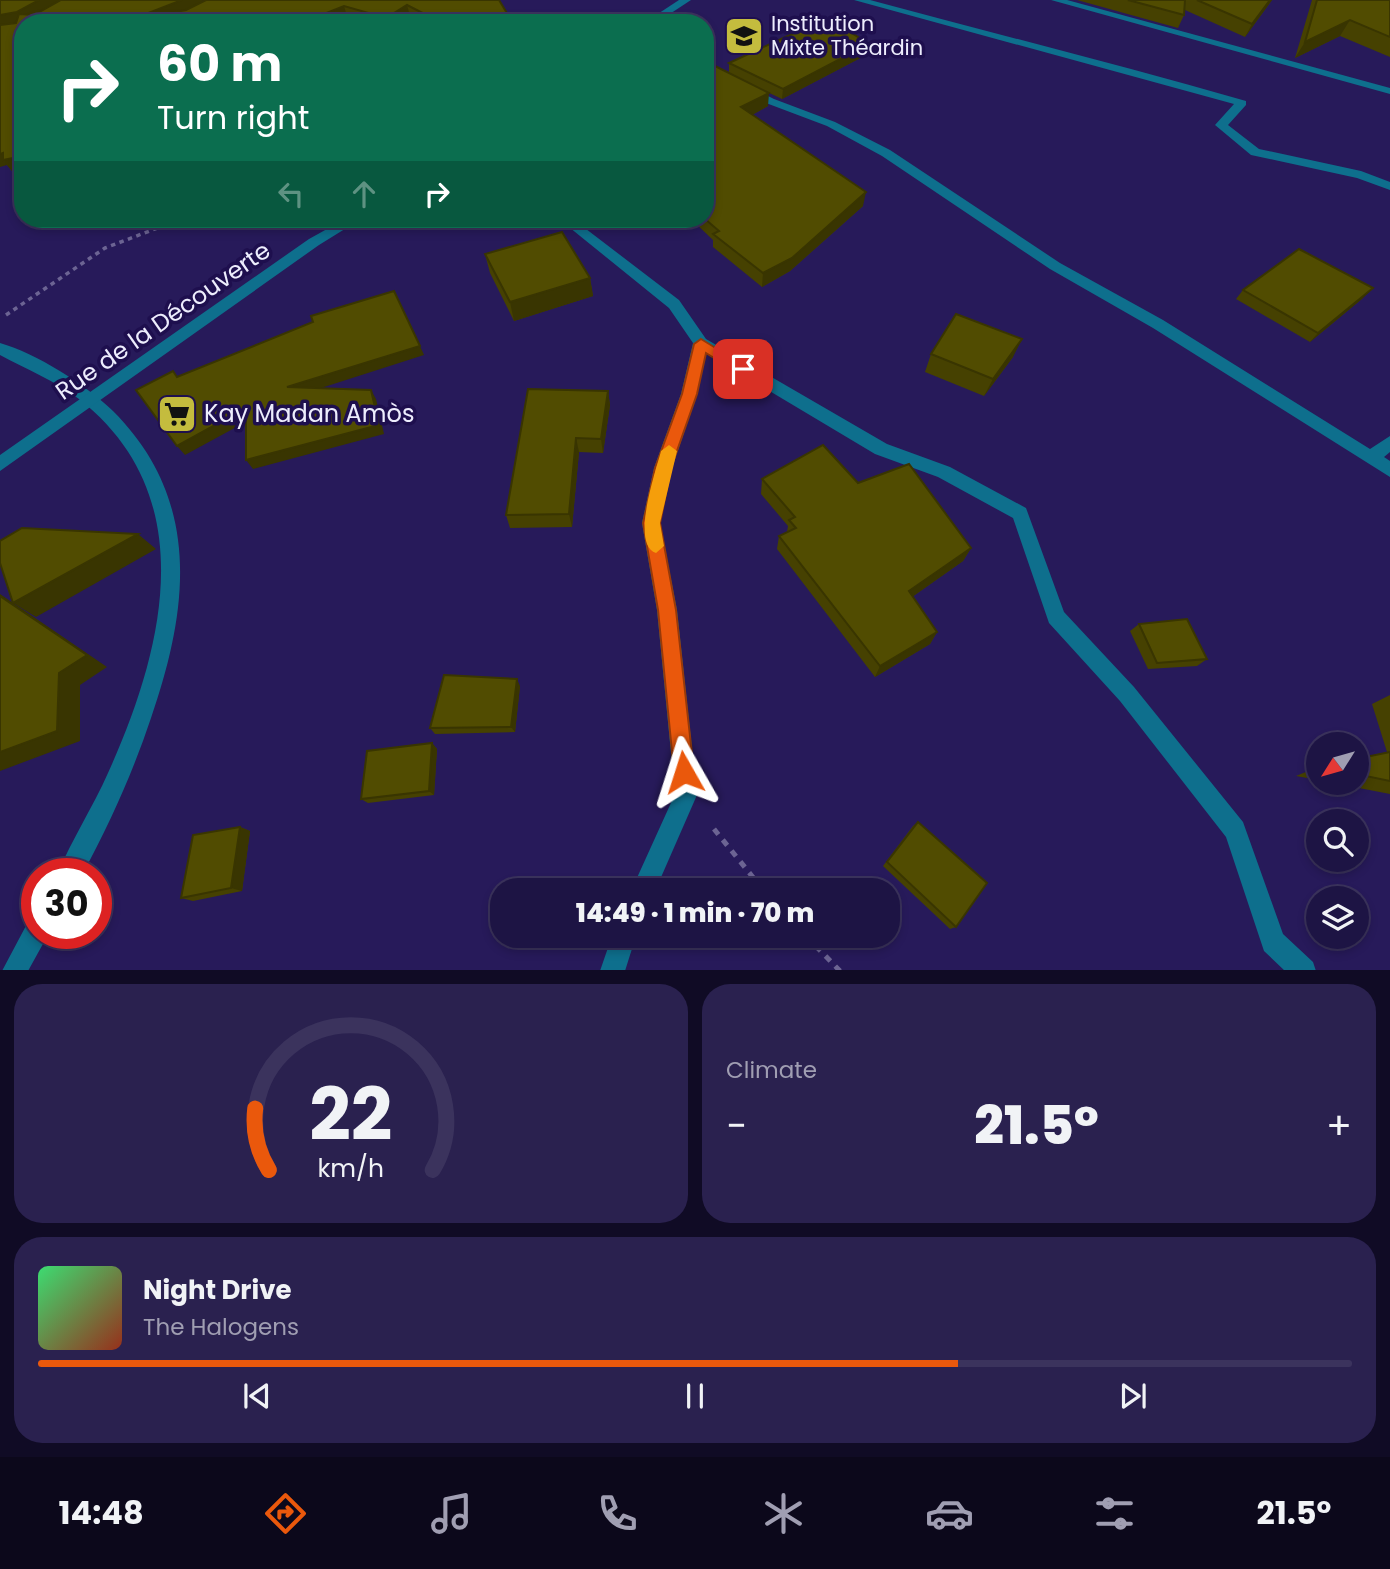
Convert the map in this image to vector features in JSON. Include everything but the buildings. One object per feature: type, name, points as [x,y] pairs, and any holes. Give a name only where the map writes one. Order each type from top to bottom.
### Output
[{"type":"street","points":[[663,14],[686,0]]},
{"type":"street","points":[[859,0],[1019,43],[1052,49],[1242,103],[1221,124],[1255,152],[1361,176],[1390,186]]},
{"type":"street","points":[[1056,0],[1390,91]]},
{"type":"street","points":[[714,72],[770,101],[831,124],[886,153],[1055,266],[1158,324],[1390,470]]},
{"type":"street","name":"Rue de la Découverte","points":[[0,464],[314,242],[338,228]]},
{"type":"street","points":[[577,228],[674,304],[701,344],[881,449],[944,472],[1020,513],[1056,617],[1128,694],[1235,830],[1273,942],[1303,970]]},
{"type":"street","points":[[649,878],[687,796],[667,610],[651,523],[663,468],[689,394],[701,344]]},
{"type":"street","points":[[0,348],[90,399],[127,439],[153,478],[167,522],[172,598],[143,713],[90,839],[79,858]]},
{"type":"street","points":[[1371,458],[1390,443]]},
{"type":"street","points":[[612,970],[620,948]]},
{"type":"street","points":[[15,970],[27,949]]},
{"type":"path","points":[[0,319],[105,248],[158,228]]},
{"type":"path","points":[[687,796],[753,878]]},
{"type":"path","points":[[818,948],[839,970]]},
{"type":"slow traffic","points":[[656,546],[651,523],[669,451]]},
{"type":"place","name":"Institution Mixte Théardin","points":[[744,36]]},
{"type":"place","name":"Kay Madan Amòs","points":[[177,414]]},
{"type":"route","points":[[684,772],[667,610],[651,523],[663,468],[689,394],[701,344],[743,369]]}]
